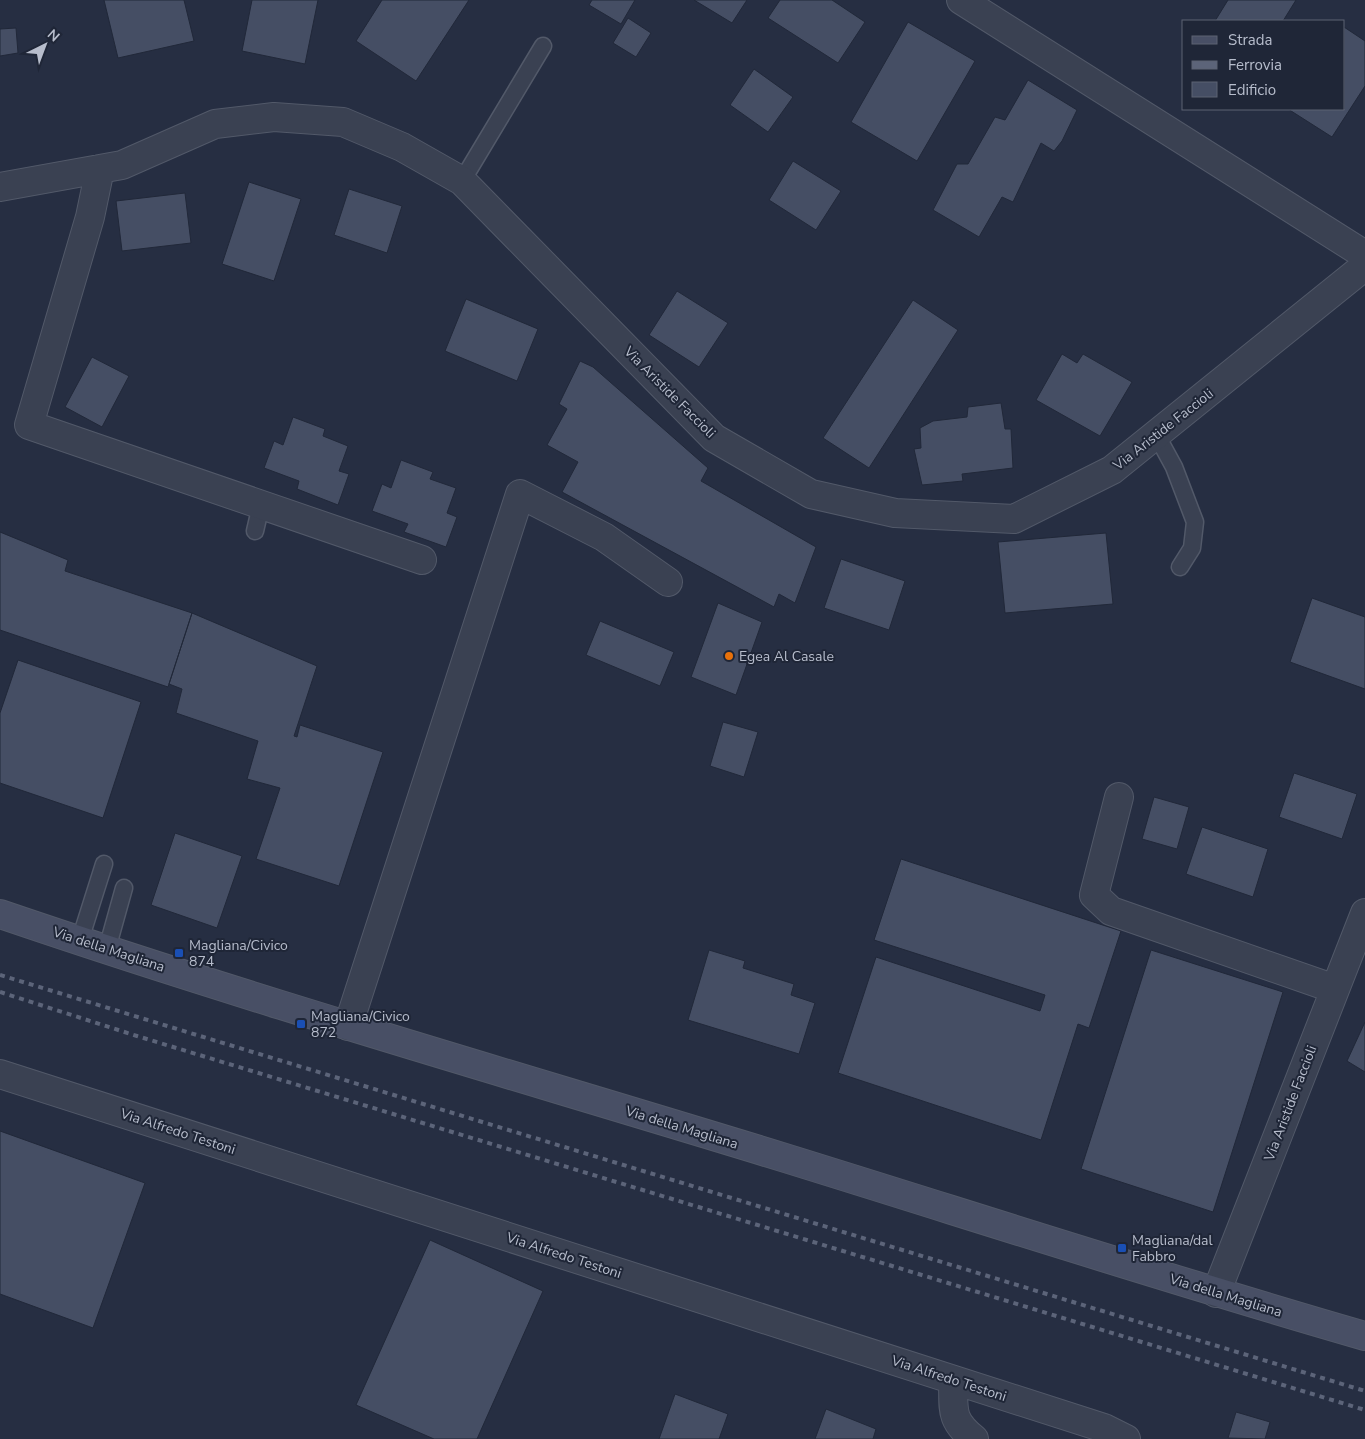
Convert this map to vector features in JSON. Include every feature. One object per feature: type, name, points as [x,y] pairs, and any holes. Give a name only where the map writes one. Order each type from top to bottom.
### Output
[{"type":"main road","name":"Via della Magliana","points":[[0,914],[348,1026],[791,1160],[1216,1293],[1365,1336]]},
{"type":"street","points":[[961,0],[1365,255]]},
{"type":"street","name":"Via Aristide Faccioli","points":[[0,188],[122,165],[215,124],[274,117],[344,122],[402,147],[462,181],[714,438],[811,494],[895,513],[1014,519],[1112,470],[1365,266]]},
{"type":"street","points":[[100,169],[90,217],[29,426],[260,505],[376,552],[422,560]]},
{"type":"street","points":[[348,1026],[520,494],[604,537],[668,582]]},
{"type":"street","points":[[1119,797],[1094,895],[1111,911],[1335,989]]},
{"type":"street","name":"Via Aristide Faccioli","points":[[1216,1293],[1365,913]]},
{"type":"street","name":"Via Alfredo Testoni","points":[[0,1074],[1104,1428],[1126,1439]]},
{"type":"street","points":[[953,1380],[955,1418],[964,1431],[974,1439]]},
{"type":"lane","points":[[462,181],[543,46]]},
{"type":"lane","points":[[1156,434],[1174,467],[1195,522],[1192,548],[1180,567]]},
{"type":"lane","points":[[255,531],[260,505]]},
{"type":"lane","points":[[80,940],[104,864]]},
{"type":"lane","points":[[107,949],[124,888]]},
{"type":"building","points":[[104,0],[184,0],[194,41],[118,58]]},
{"type":"building","points":[[252,0],[318,0],[305,64],[242,51]]},
{"type":"building","points":[[382,0],[469,0],[416,81],[356,41]]},
{"type":"building","points":[[592,0],[635,0],[621,24],[589,5]]},
{"type":"building","points":[[694,0],[747,0],[732,23]]},
{"type":"building","points":[[780,0],[832,0],[865,22],[838,63],[768,18]]},
{"type":"building","points":[[1228,0],[1296,0],[1284,20],[1216,20]]},
{"type":"building","points":[[628,18],[651,33],[636,57],[613,43]]},
{"type":"building","points":[[908,22],[975,61],[917,161],[851,122]]},
{"type":"building","points":[[16,28],[18,53],[0,56],[0,29]]},
{"type":"building","points":[[1345,28],[1365,41],[1365,86],[1332,137],[1290,110],[1345,110]]},
{"type":"building","points":[[754,69],[793,97],[768,132],[730,105]]},
{"type":"building","points":[[1028,80],[1077,110],[1062,141],[1054,151],[1041,143],[1013,202],[1002,197],[979,237],[933,210],[957,164],[968,164],[995,117],[1005,120]]},
{"type":"building","points":[[793,161],[841,191],[816,230],[769,200]]},
{"type":"building","points":[[249,182],[301,199],[274,281],[222,264]]},
{"type":"building","points":[[349,189],[402,206],[387,253],[334,235]]},
{"type":"building","points":[[185,193],[191,243],[122,251],[116,201]]},
{"type":"building","points":[[677,291],[728,323],[699,367],[649,335]]},
{"type":"building","points":[[466,299],[538,329],[517,381],[445,351]]},
{"type":"building","points":[[913,300],[958,330],[869,468],[823,438]]},
{"type":"building","points":[[1062,354],[1077,363],[1083,354],[1132,382],[1100,436],[1036,400]]},
{"type":"building","points":[[92,357],[129,376],[102,427],[65,407]]},
{"type":"building","points":[[580,361],[593,367],[708,468],[701,481],[816,547],[795,603],[779,594],[774,607],[562,492],[578,462],[547,445],[567,409],[559,404]]},
{"type":"building","points":[[1001,403],[1005,429],[1011,429],[1013,468],[962,474],[963,481],[922,485],[914,449],[921,448],[920,428],[933,421],[967,417],[968,407]]},
{"type":"building","points":[[293,417],[325,429],[323,436],[348,446],[339,471],[349,474],[338,505],[297,489],[299,481],[264,468],[274,441],[283,445]]},
{"type":"building","points":[[401,460],[433,472],[430,479],[456,488],[447,513],[457,517],[446,547],[404,532],[408,524],[372,511],[382,484],[391,488]]},
{"type":"building","points":[[0,532],[68,560],[65,571],[192,613],[168,687],[0,630]]},
{"type":"building","points":[[1106,533],[1113,604],[1005,613],[998,542]]},
{"type":"building","points":[[841,559],[905,581],[889,630],[824,608]]},
{"type":"building","points":[[1312,598],[1365,617],[1365,689],[1290,662]]},
{"type":"building","points":[[718,603],[762,622],[736,695],[691,677]]},
{"type":"building","points":[[192,613],[317,666],[294,736],[297,737],[300,725],[383,752],[339,886],[256,859],[280,788],[247,779],[258,741],[176,713],[182,689],[169,684]]},
{"type":"building","points":[[600,621],[674,652],[660,686],[586,655]]},
{"type":"building","points":[[18,660],[141,702],[103,818],[0,783],[0,713]]},
{"type":"building","points":[[723,722],[758,732],[744,777],[710,766]]},
{"type":"building","points":[[1294,773],[1357,794],[1342,839],[1279,817]]},
{"type":"building","points":[[1154,797],[1189,807],[1177,849],[1142,839]]},
{"type":"building","points":[[1202,827],[1268,849],[1253,897],[1186,874]]},
{"type":"building","points":[[175,833],[242,856],[217,928],[151,905]]},
{"type":"building","points":[[901,859],[1121,931],[1089,1028],[1078,1024],[1041,1140],[838,1073],[876,957],[1040,1011],[1045,995],[874,940]]},
{"type":"building","points":[[709,950],[745,961],[743,968],[794,984],[791,995],[815,1003],[799,1054],[688,1020]]},
{"type":"building","points":[[1151,950],[1283,992],[1213,1212],[1081,1169]]},
{"type":"building","points":[[1365,1022],[1365,1072],[1347,1061]]},
{"type":"building","points":[[0,1131],[145,1183],[93,1328],[0,1294]]},
{"type":"building","points":[[430,1240],[543,1291],[477,1439],[434,1439],[356,1405]]},
{"type":"building","points":[[675,1394],[728,1414],[719,1439],[659,1439]]},
{"type":"building","points":[[826,1409],[876,1429],[873,1439],[815,1439]]},
{"type":"building","points":[[1236,1412],[1270,1422],[1265,1439],[1228,1438]]},
{"type":"railway","points":[[0,975],[1365,1391]]},
{"type":"railway","points":[[0,992],[137,1036],[1365,1410]]},
{"type":"place","name":"Egea Al Casale","points":[[729,656]]},
{"type":"place","name":"Magliana/Civico 874","points":[[179,953]]},
{"type":"place","name":"Magliana/Civico 872","points":[[301,1024]]},
{"type":"place","name":"Magliana/dal Fabbro","points":[[1122,1248]]}]
